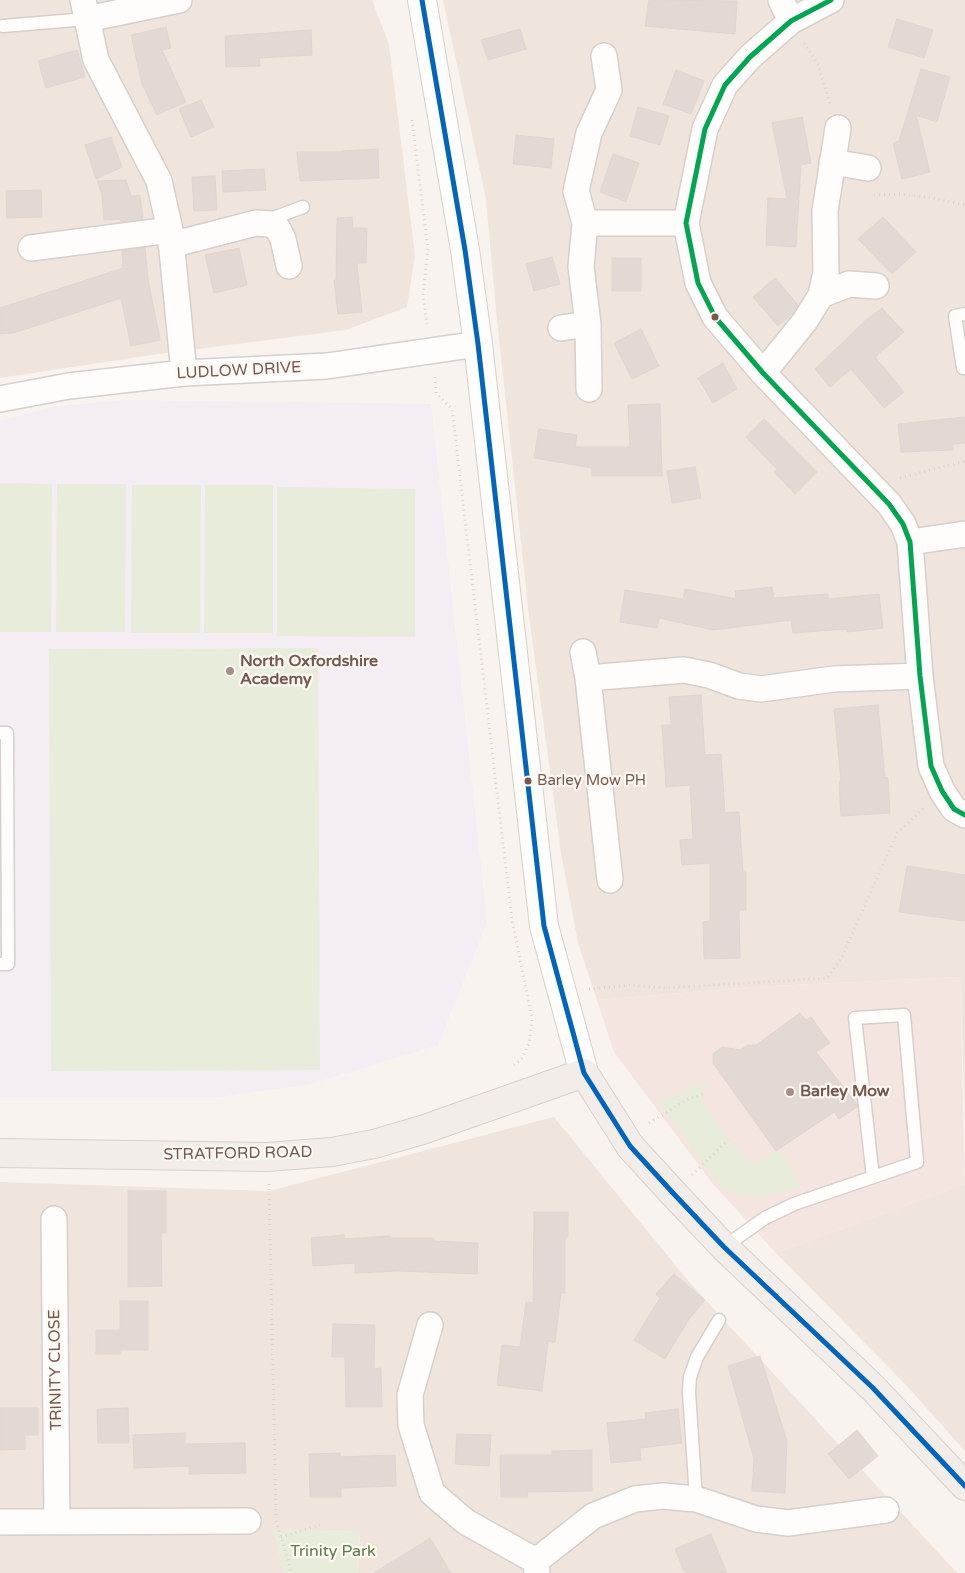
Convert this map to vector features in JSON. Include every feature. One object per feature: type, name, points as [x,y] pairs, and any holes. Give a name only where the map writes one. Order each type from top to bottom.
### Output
[{"type":"main road","points":[[422,0],[465,250],[478,344],[544,926],[584,1073],[626,1138],[673,1192],[724,1247],[873,1388],[965,1486]]},
{"type":"main road","name":"STRATFORD ROAD","points":[[0,1153],[266,1157],[332,1152],[374,1144],[422,1130],[584,1073]]},
{"type":"street","points":[[179,0],[85,10],[96,60],[159,181],[170,237],[184,373]]},
{"type":"street","points":[[831,0],[786,11],[725,85],[705,129],[686,223],[698,283],[714,317],[763,374],[872,486],[903,524],[910,542],[920,676],[931,766],[942,791],[954,809],[965,815]]},
{"type":"street","points":[[590,389],[588,324],[581,267],[585,223],[576,191],[589,133],[609,90],[604,56]]},
{"type":"street","points":[[763,374],[805,321],[821,295],[826,272],[825,210],[838,128]]},
{"type":"street","points":[[832,162],[868,168]]},
{"type":"street","points":[[31,248],[170,237],[263,222],[271,224],[278,229],[284,239],[289,266]]},
{"type":"street","points":[[585,223],[686,223]]},
{"type":"street","points":[[821,295],[849,284],[876,286]]},
{"type":"street","points":[[561,328],[588,324]]},
{"type":"street","name":"LUDLOW DRIVE","points":[[0,399],[69,386],[184,373],[327,366],[431,349],[478,344]]},
{"type":"street","points":[[910,542],[965,534]]},
{"type":"street","points":[[584,652],[610,880]]},
{"type":"street","points":[[588,678],[684,670],[708,675],[739,686],[761,689],[834,679],[920,676]]},
{"type":"street","name":"TRINITY CLOSE","points":[[54,1219],[57,1522]]},
{"type":"street","points":[[430,1325],[410,1395],[411,1425],[432,1493],[466,1522],[537,1567],[593,1516],[627,1502],[663,1496],[696,1499],[756,1519],[788,1523],[886,1510]]},
{"type":"street","points":[[0,1522],[248,1521]]},
{"type":"lane","points":[[3,26],[85,10]]},
{"type":"lane","points":[[263,222],[303,207]]},
{"type":"lane","points":[[963,368],[955,316],[965,314]]},
{"type":"lane","points":[[0,733],[7,733],[8,964],[0,964]]},
{"type":"lane","points":[[724,1247],[765,1218],[794,1204],[917,1162],[904,1015],[855,1018],[873,1177]]},
{"type":"lane","points":[[696,1499],[689,1392],[690,1377],[697,1357],[719,1320]]},
{"type":"path","points":[[786,11],[818,65],[838,128]]},
{"type":"path","points":[[411,115],[428,249],[423,295],[436,393],[452,409],[512,920],[532,1019],[529,1044],[521,1060],[503,1073],[510,1098]]},
{"type":"path","points":[[827,194],[899,194],[965,205]]},
{"type":"path","points":[[872,486],[965,461]]},
{"type":"path","points":[[563,999],[593,987],[629,985],[666,988],[827,978],[842,957],[897,833],[942,791]]},
{"type":"path","points":[[626,1138],[688,1098],[703,1094]]},
{"type":"path","points":[[673,1192],[728,1140]]},
{"type":"path","points":[[266,1157],[269,1200],[276,1521],[292,1573]]},
{"type":"path","points":[[281,1537],[320,1525]]},
{"type":"shaded area","points":[[0,0],[372,0],[389,44],[415,255],[407,307],[346,330],[159,354],[0,378]]},
{"type":"shaded area","points":[[443,0],[965,0],[965,1121],[960,977],[753,987],[597,1000],[578,943],[561,853],[529,616],[496,311],[486,199]]},
{"type":"shaded area","name":"North Oxfordshire Academy","points":[[123,400],[431,404],[487,922],[438,1045],[311,1084],[219,1097],[0,1097],[0,421],[53,407]]},
{"type":"shaded area","points":[[960,977],[965,1184],[776,1253],[713,1184],[614,1052],[597,1000],[753,987]]},
{"type":"shaded area","points":[[554,1117],[690,1283],[957,1573],[358,1573],[360,1532],[274,1530],[284,1573],[0,1573],[0,1182],[269,1191]]},
{"type":"shaded area","points":[[965,1184],[965,1451],[905,1384],[776,1253]]},
{"type":"green space","points":[[0,483],[52,484],[51,632],[0,632]]},
{"type":"green space","points":[[57,484],[126,484],[125,632],[56,632]]},
{"type":"green space","points":[[132,485],[201,485],[200,633],[131,633]]},
{"type":"green space","points":[[205,485],[273,485],[273,633],[204,633]]},
{"type":"green space","points":[[277,487],[415,489],[415,637],[277,636]]},
{"type":"green space","points":[[318,648],[320,1070],[51,1071],[49,649]]},
{"type":"green space","points":[[709,1084],[701,1099],[726,1138],[755,1164],[776,1151],[784,1155],[800,1188],[768,1195],[746,1195],[723,1190],[657,1100],[681,1093],[688,1086]]},
{"type":"green space","name":"Trinity Park","points":[[273,1530],[360,1532],[358,1573],[284,1573]]},
{"type":"building","points":[[649,0],[737,1],[735,34],[645,26]]},
{"type":"building","points":[[897,19],[933,30],[924,58],[888,47]]},
{"type":"building","points":[[166,27],[171,48],[162,50],[186,102],[157,115],[142,84],[131,35]]},
{"type":"building","points":[[520,29],[526,49],[488,60],[481,40]]},
{"type":"building","points":[[311,30],[312,55],[259,58],[260,66],[226,67],[225,36]]},
{"type":"building","points":[[77,50],[85,77],[46,88],[38,61]]},
{"type":"building","points":[[921,69],[950,77],[937,122],[916,115],[930,172],[902,179],[893,143],[899,141]]},
{"type":"building","points":[[676,70],[704,81],[691,114],[663,104]]},
{"type":"building","points":[[201,100],[214,127],[191,137],[179,109]]},
{"type":"building","points":[[638,107],[669,116],[660,145],[630,136]]},
{"type":"building","points":[[802,117],[811,163],[801,165],[796,247],[766,245],[768,198],[787,199],[772,123]]},
{"type":"building","points":[[516,135],[554,139],[551,168],[513,164]]},
{"type":"building","points":[[111,137],[122,167],[96,179],[85,145]]},
{"type":"building","points":[[378,149],[379,178],[300,181],[297,152],[341,152]]},
{"type":"building","points":[[613,154],[639,163],[626,202],[600,192]]},
{"type":"building","points":[[264,169],[266,190],[223,192],[222,171]]},
{"type":"building","points":[[215,176],[217,210],[194,211],[192,177]]},
{"type":"building","points":[[126,180],[131,196],[140,195],[143,219],[121,222],[120,219],[104,220],[102,194],[97,181]]},
{"type":"building","points":[[41,190],[42,217],[7,218],[6,191]]},
{"type":"building","points":[[352,217],[353,228],[367,228],[366,263],[357,263],[362,312],[338,314],[334,280],[336,280],[337,218]]},
{"type":"building","points":[[883,217],[916,252],[892,274],[858,239]]},
{"type":"building","points":[[145,248],[148,279],[160,340],[131,346],[121,298],[14,333],[0,334],[0,308],[123,268],[122,251]]},
{"type":"building","points":[[239,248],[247,285],[214,293],[205,255]]},
{"type":"building","points":[[552,257],[560,284],[534,291],[526,264]]},
{"type":"building","points":[[612,258],[641,258],[641,291],[612,291]]},
{"type":"building","points":[[775,278],[798,305],[793,313],[778,326],[753,297]]},
{"type":"building","points":[[882,308],[904,332],[875,357],[904,392],[884,408],[851,369],[830,387],[815,369],[865,321]]},
{"type":"building","points":[[641,329],[659,366],[632,379],[614,343]]},
{"type":"building","points":[[723,363],[737,389],[713,403],[698,378]]},
{"type":"building","points":[[660,404],[662,476],[592,476],[592,468],[534,458],[539,429],[577,435],[575,447],[630,447],[628,405]]},
{"type":"building","points":[[965,417],[965,443],[953,444],[953,450],[901,452],[898,424]]},
{"type":"building","points":[[764,419],[817,472],[795,494],[774,472],[777,469],[746,437]]},
{"type":"building","points":[[695,467],[701,498],[672,503],[667,471]]},
{"type":"building","points":[[772,587],[774,598],[828,594],[828,599],[879,594],[883,628],[847,632],[846,629],[793,633],[791,620],[713,630],[659,618],[657,628],[620,622],[625,590],[683,599],[685,589],[736,599],[735,591]]},
{"type":"building","points":[[701,695],[705,755],[721,754],[725,813],[739,812],[743,872],[746,872],[746,910],[739,910],[740,958],[704,959],[703,922],[710,921],[710,863],[682,865],[680,840],[693,839],[690,785],[666,787],[662,725],[671,725],[669,697]]},
{"type":"building","points":[[878,705],[885,778],[888,777],[890,813],[841,816],[839,781],[841,781],[834,709]]},
{"type":"building","points":[[907,866],[965,875],[965,921],[899,912]]},
{"type":"building","name":"Barley Mow","points":[[800,1013],[806,1020],[811,1017],[830,1043],[816,1052],[856,1103],[857,1107],[839,1119],[834,1112],[776,1151],[713,1063],[713,1054],[722,1047],[740,1050],[748,1045],[756,1045]]},
{"type":"building","points":[[128,1191],[166,1191],[166,1233],[161,1233],[162,1286],[128,1287]]},
{"type":"building","points":[[534,1212],[568,1212],[568,1237],[565,1237],[565,1293],[561,1293],[555,1342],[548,1341],[542,1391],[497,1385],[502,1345],[520,1347],[526,1302],[533,1303]]},
{"type":"building","points":[[344,1235],[344,1239],[390,1236],[390,1238],[434,1238],[434,1241],[478,1243],[477,1274],[399,1271],[355,1273],[355,1263],[313,1266],[311,1238]]},
{"type":"building","points":[[674,1274],[705,1300],[689,1319],[665,1359],[634,1340],[660,1298],[656,1294]]},
{"type":"building","points":[[120,1301],[148,1301],[148,1350],[120,1350],[120,1354],[96,1354],[96,1330],[120,1330]]},
{"type":"building","points":[[333,1324],[375,1325],[374,1369],[381,1368],[382,1407],[346,1407],[345,1357],[332,1357]]},
{"type":"building","points":[[760,1356],[787,1441],[785,1493],[752,1491],[754,1459],[728,1366]]},
{"type":"building","points":[[0,1408],[38,1408],[38,1435],[25,1435],[25,1449],[0,1450]]},
{"type":"building","points":[[128,1408],[129,1443],[98,1443],[97,1409]]},
{"type":"building","points":[[678,1409],[682,1443],[640,1448],[641,1460],[611,1463],[607,1423],[646,1419],[645,1413]]},
{"type":"building","points":[[857,1430],[878,1456],[849,1479],[828,1454]]},
{"type":"building","points":[[185,1433],[185,1444],[245,1443],[246,1473],[189,1474],[189,1466],[134,1468],[133,1435]]},
{"type":"building","points":[[457,1434],[491,1435],[489,1466],[455,1464]]},
{"type":"building","points":[[592,1450],[592,1491],[527,1492],[528,1497],[501,1497],[500,1455],[552,1455],[552,1451]]},
{"type":"building","points":[[340,1453],[340,1457],[395,1455],[396,1486],[341,1488],[341,1497],[310,1497],[309,1454]]},
{"type":"building","points":[[711,1534],[727,1573],[685,1573],[675,1549]]},
{"type":"building","points":[[430,1538],[451,1573],[374,1573]]},
{"type":"transit line","points":[[422,0],[465,250],[478,344],[544,926],[584,1073],[630,1146],[673,1193],[724,1247],[873,1388],[965,1486]]},
{"type":"transit line","points":[[831,0],[791,21],[750,57],[725,85],[705,129],[686,223],[698,283],[715,317],[763,373],[889,504],[903,524],[910,542],[920,676],[931,766],[942,791],[954,809],[965,815]]},
{"type":"place","name":"North Oxfordshire Academy","points":[[230,671]]},
{"type":"place","name":"Barley Mow PH","points":[[528,781]]},
{"type":"place","name":"Barley Mow","points":[[790,1092]]}]
